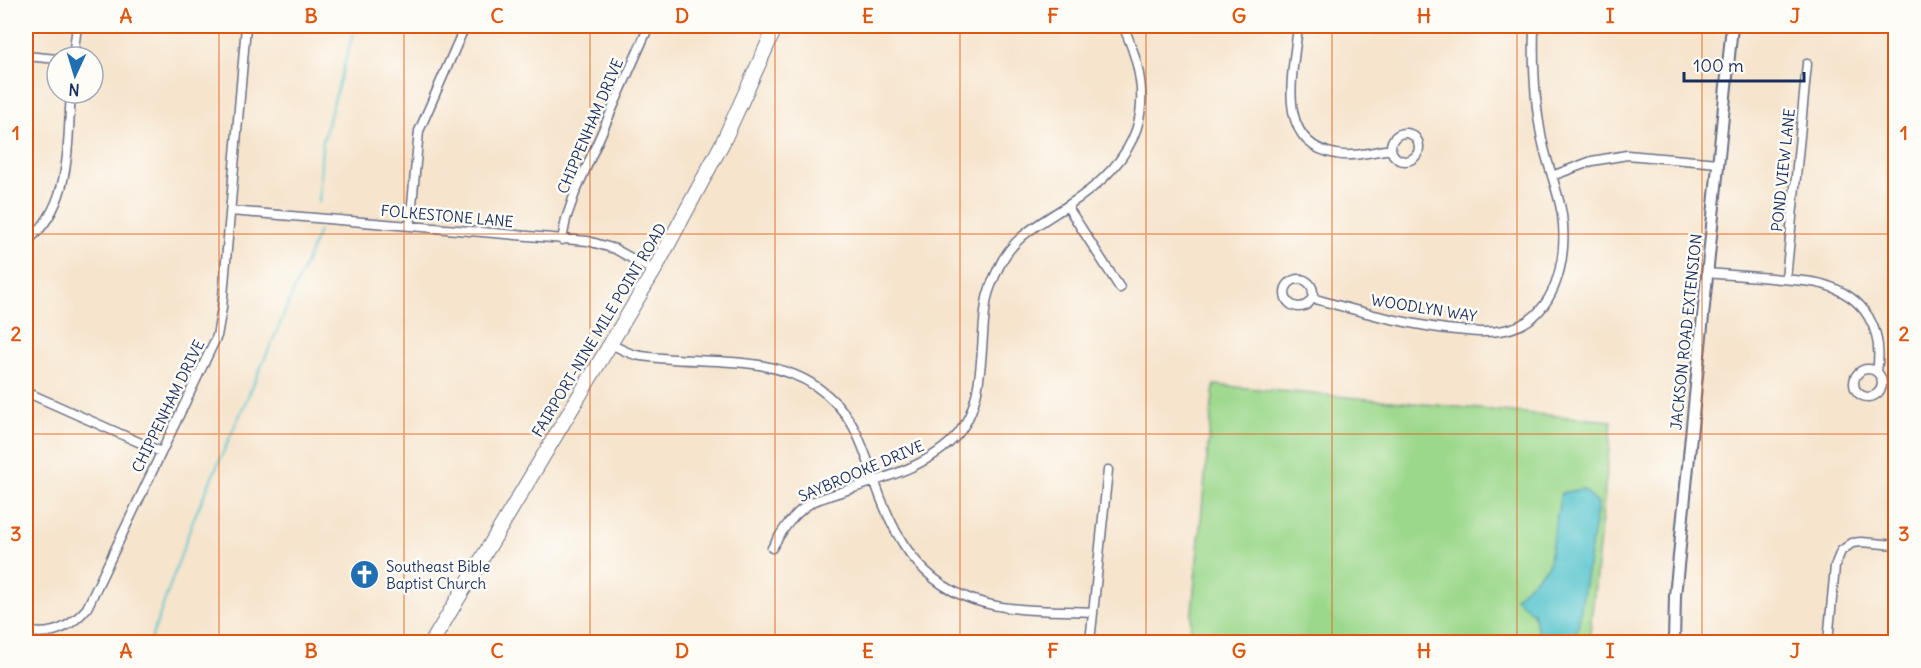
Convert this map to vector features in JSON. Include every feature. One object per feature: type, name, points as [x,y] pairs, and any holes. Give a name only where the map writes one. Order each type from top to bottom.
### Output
[{"type":"main road","name":"FAIRPORT-NINE MILE POINT ROAD","points":[[432,642],[654,271],[723,142],[776,26]]},
{"type":"street","points":[[75,45],[77,26]]},
{"type":"street","name":"CHIPPENHAM DRIVE","points":[[26,631],[45,633],[56,631],[68,626],[87,608],[217,336],[222,308],[246,26]]},
{"type":"street","points":[[410,225],[419,131],[465,26]]},
{"type":"street","name":"CHIPPENHAM DRIVE","points":[[562,240],[575,193],[649,26]]},
{"type":"street","name":"SAYBROOKE DRIVE","points":[[772,548],[784,527],[798,511],[812,502],[930,458],[959,432],[969,417],[976,399],[985,310],[999,266],[1006,254],[1026,232],[1102,181],[1126,153],[1134,134],[1140,117],[1141,80],[1137,60],[1123,26]]},
{"type":"street","points":[[1299,26],[1292,101],[1293,115],[1303,135],[1311,143],[1337,155],[1391,149]]},
{"type":"street","name":"WOODLYN WAY","points":[[1312,298],[1394,320],[1471,332],[1493,332],[1520,326],[1543,306],[1552,294],[1561,266],[1563,240],[1562,216],[1542,140],[1536,103],[1533,59],[1534,26]]},
{"type":"street","name":"JACKSON ROAD EXTENSION","points":[[1674,642],[1675,596],[1732,26]]},
{"type":"street","points":[[26,56],[45,58]]},
{"type":"street","name":"POND VIEW LANE","points":[[1786,279],[1807,64]]},
{"type":"street","points":[[26,242],[48,222],[61,191],[70,105]]},
{"type":"street","points":[[1552,176],[1592,161],[1627,155],[1718,163]]},
{"type":"street","points":[[1067,206],[1120,288]]},
{"type":"street","name":"FOLKESTONE LANE","points":[[231,211],[410,225],[606,245],[654,271]]},
{"type":"street","points":[[1707,273],[1786,279],[1833,287],[1855,300],[1865,311],[1876,334],[1879,347],[1877,372]]},
{"type":"street","points":[[611,344],[636,355],[757,366],[778,369],[799,376],[818,387],[848,415],[858,433],[896,535],[912,558],[945,586],[985,603],[1093,612]]},
{"type":"street","points":[[26,392],[161,452]]},
{"type":"street","points":[[1090,642],[1108,470]]},
{"type":"street","points":[[1828,642],[1835,566],[1841,550],[1852,543],[1861,542],[1896,545]]},
{"type":"green space","points":[[1214,385],[1612,421],[1589,642],[1189,642]]},
{"type":"water","points":[[1583,489],[1598,504],[1578,627],[1573,642],[1541,642],[1533,613],[1515,598],[1548,566],[1561,493]]},
{"type":"waterway","points":[[319,203],[322,144],[355,26]]},
{"type":"waterway","points":[[150,642],[194,518],[319,231]]},
{"type":"place","name":"Southeast Bible Baptist Church","points":[[365,575]]}]
